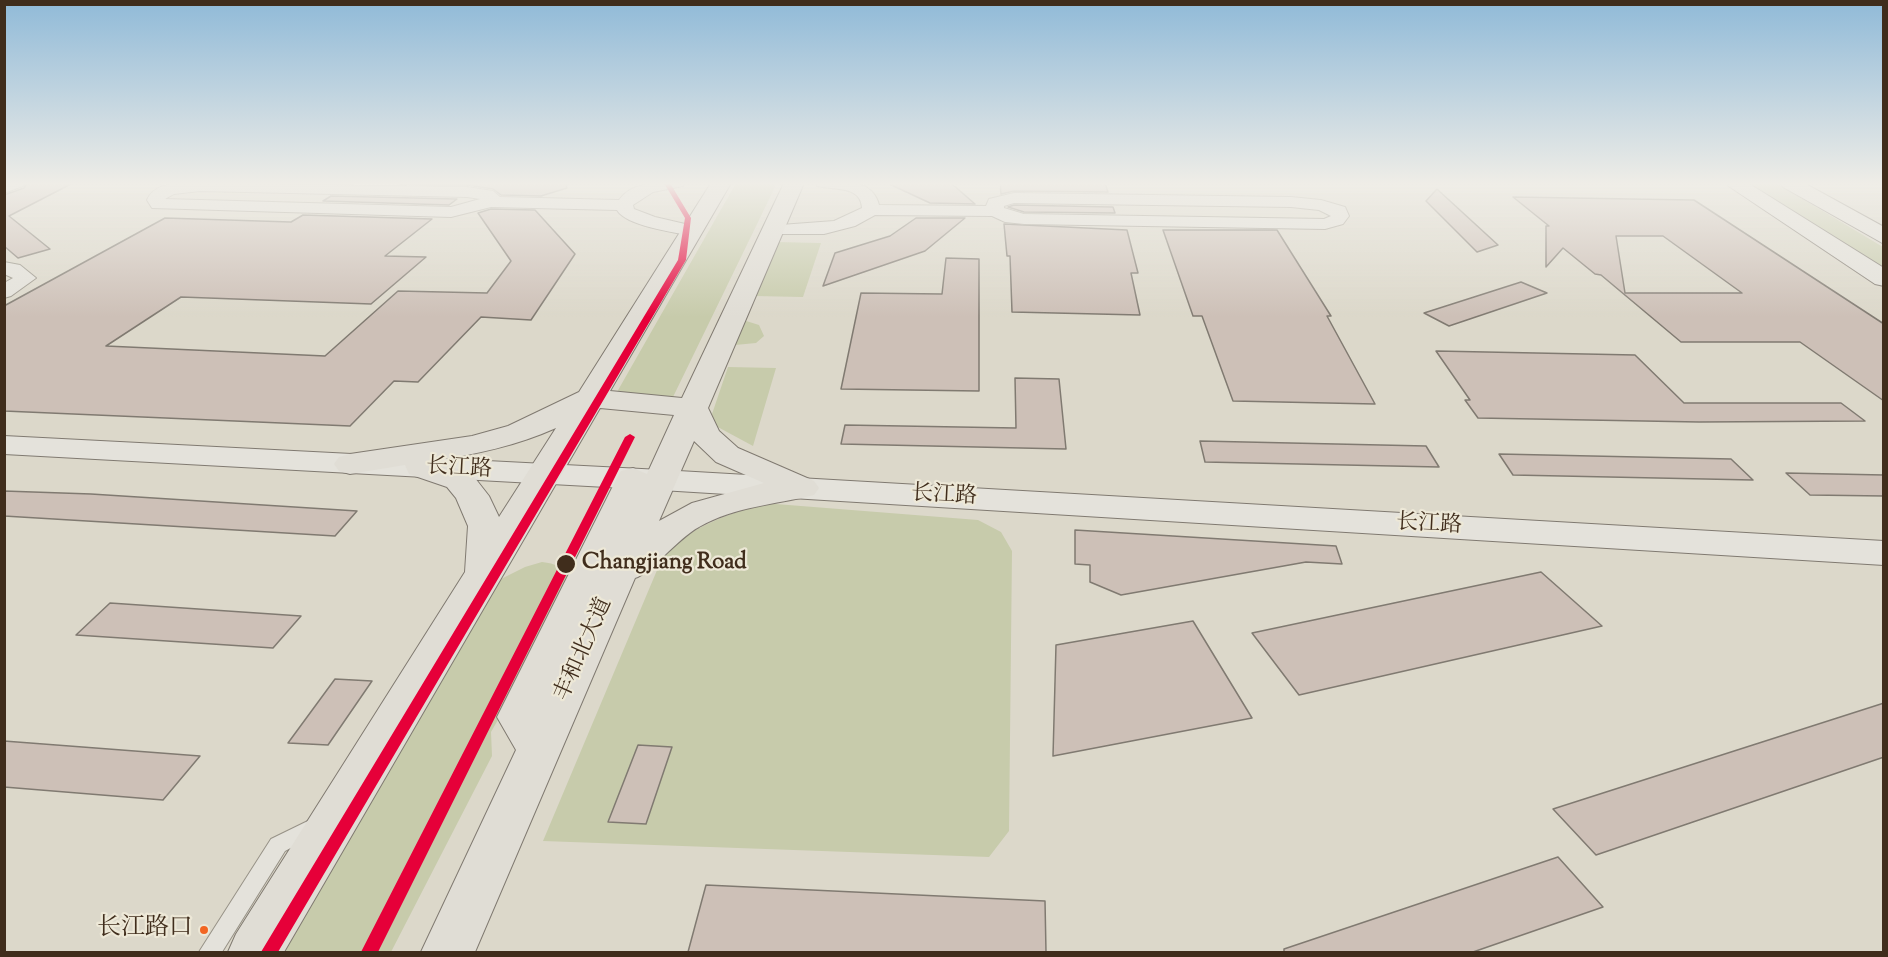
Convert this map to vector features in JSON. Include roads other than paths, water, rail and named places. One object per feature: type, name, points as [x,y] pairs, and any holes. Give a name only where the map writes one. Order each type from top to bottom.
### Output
[{"type":"highway","points":[[255,952],[694,228]]},
{"type":"highway","name":"丰和北大道","points":[[448,952],[610,594],[647,479],[693,408],[773,230]]},
{"type":"highway","points":[[350,464],[473,445],[519,433],[556,417],[590,398],[693,408],[705,435],[727,455],[798,488]]},
{"type":"highway","points":[[420,467],[459,480],[472,496],[486,526],[481,578]]},
{"type":"highway","points":[[540,750],[519,717],[647,479]]},
{"type":"highway","points":[[610,594],[650,544],[685,518],[719,503],[798,488]]},
{"type":"street","points":[[678,228],[692,231]]},
{"type":"street","points":[[773,230],[828,228]]},
{"type":"street","points":[[1804,228],[1884,279]]},
{"type":"street","points":[[1868,228],[1884,237]]},
{"type":"street","points":[[4,268],[13,269],[26,278],[4,292]]},
{"type":"street","name":"长江路","points":[[4,445],[647,479],[1884,553]]},
{"type":"lane","points":[[210,952],[278,845],[340,812]]},
{"type":"place","name":"Changjiang Road","points":[[566,564]]},
{"type":"place","name":"长江路口","points":[[204,930]]}]
